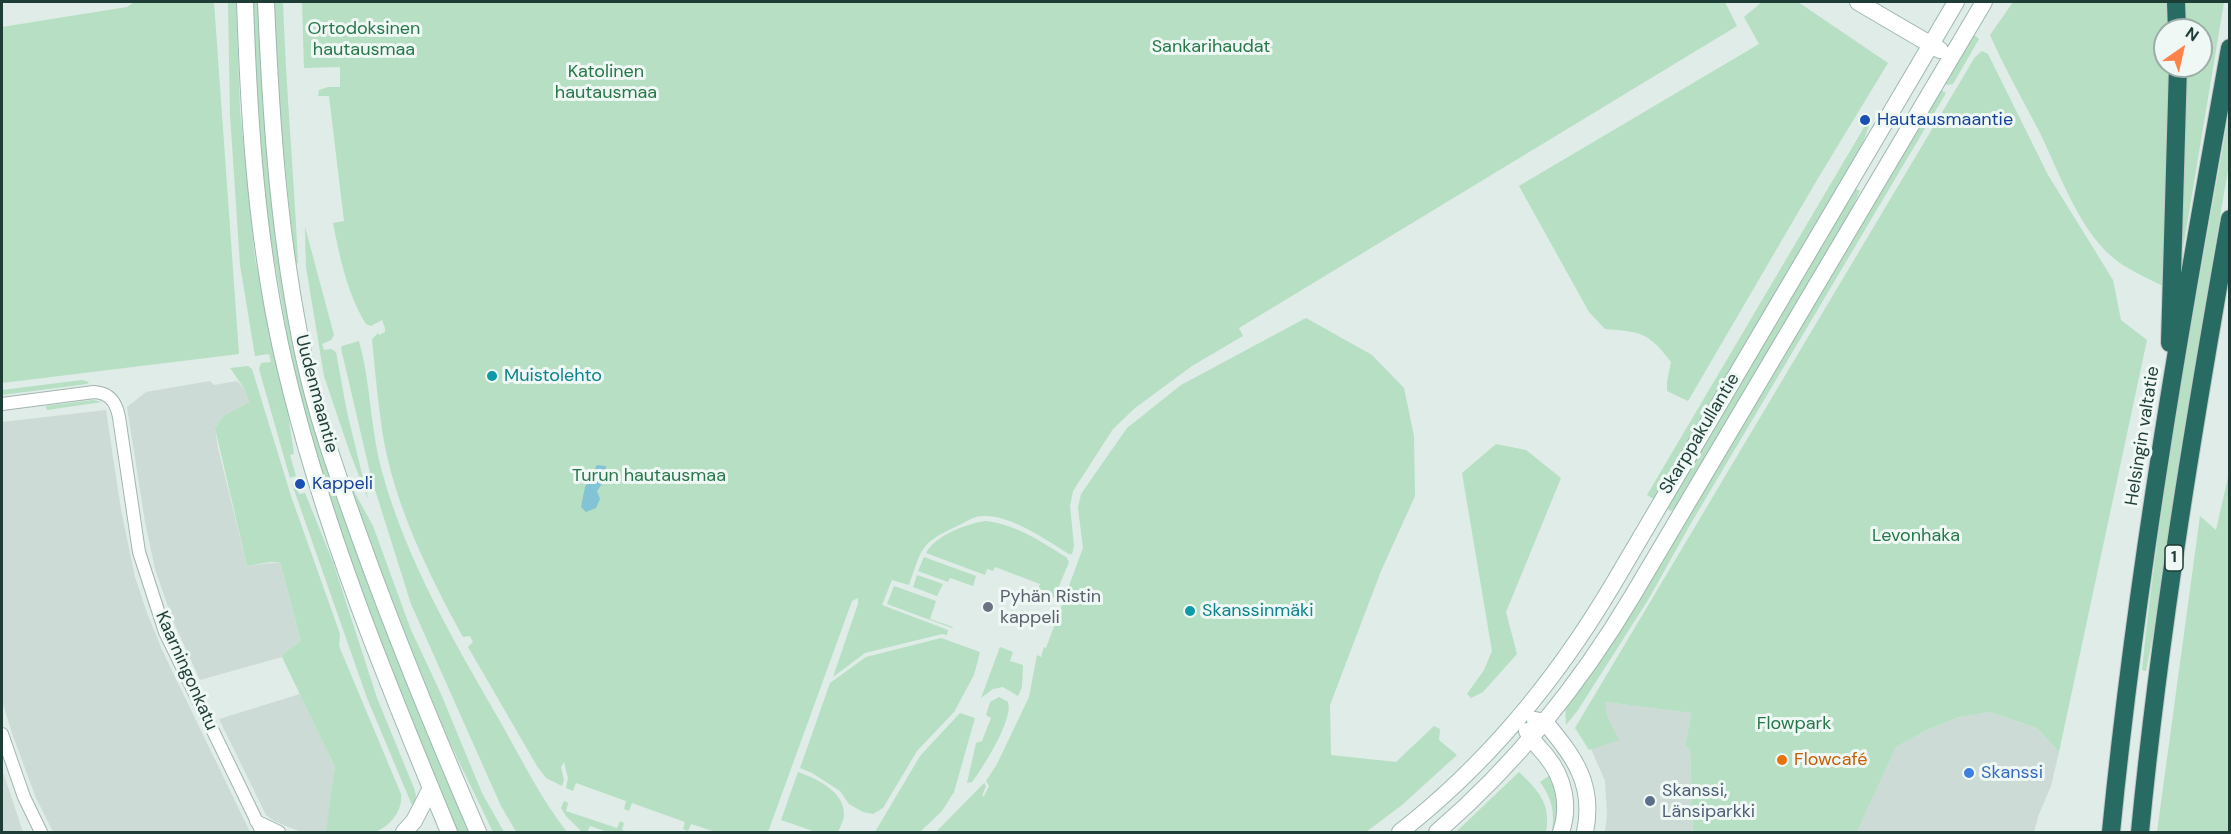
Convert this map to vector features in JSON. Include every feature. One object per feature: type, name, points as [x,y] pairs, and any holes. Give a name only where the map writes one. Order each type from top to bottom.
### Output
[{"type":"highway","points":[[2176,2],[2177,18]]},
{"type":"highway","name":"Helsingin valtatie","points":[[2111,832],[2126,699],[2169,400],[2229,48]]},
{"type":"highway","points":[[2169,400],[2178,78]]},
{"type":"highway","name":"1","points":[[2140,832],[2162,636],[2186,475],[2229,219]]},
{"type":"highway","points":[[2218,286],[2229,249]]},
{"type":"main road","name":"Uudenmaantie","points":[[245,2],[252,141],[269,283],[285,366],[322,500],[344,568],[380,665],[449,832]]},
{"type":"main road","name":"Uudenmaantie","points":[[266,2],[274,139],[287,264],[304,358],[318,414],[392,625],[478,832]]},
{"type":"main road","points":[[1858,2],[1951,56]]},
{"type":"main road","name":"Skarppakullantie","points":[[1400,832],[1459,781],[1519,717],[1556,670],[1598,609],[1956,2]]},
{"type":"main road","name":"Skarppakullantie","points":[[1437,832],[1507,765],[1545,722],[1593,659],[1616,624],[1984,2]]},
{"type":"main road","points":[[1519,717],[1545,722],[1573,756],[1582,776],[1588,812],[1585,832]]},
{"type":"main road","points":[[1519,717],[1530,739],[1553,765],[1560,778],[1565,807],[1561,832]]},
{"type":"main road","points":[[404,832],[418,814],[431,788]]},
{"type":"street","name":"Kaarningonkatu","points":[[2,404],[94,392],[103,393],[115,402],[139,552],[165,632],[259,827]]},
{"type":"street","points":[[2,734],[15,775],[41,832]]},
{"type":"street","points":[[259,827],[279,832]]},
{"type":"shaded area","points":[[210,381],[214,385],[237,381],[244,388],[249,402],[223,416],[215,428],[218,448],[247,566],[280,562],[301,641],[282,657],[200,680],[173,621],[155,569],[145,522],[127,407],[146,392]]},
{"type":"shaded area","points":[[106,410],[121,510],[135,577],[147,613],[163,652],[250,832],[53,832],[36,798],[13,736],[2,701],[2,422]]},
{"type":"shaded area","points":[[300,694],[335,767],[329,832],[301,832],[274,821],[266,815],[219,719]]},
{"type":"shaded area","points":[[1605,702],[1693,713],[1685,747],[1690,748],[1693,832],[1605,832],[1607,815],[1605,781],[1589,744]]},
{"type":"shaded area","name":"Skanssi","points":[[1990,712],[2037,728],[2059,752],[2051,786],[2034,832],[1857,832],[1896,747],[1927,730],[1959,717]]},
{"type":"shaded area","points":[[2,769],[23,832],[2,832]]},
{"type":"green space","points":[[134,2],[214,2],[239,354],[2,383],[2,27],[127,7]]},
{"type":"green space","points":[[228,2],[236,2],[240,110],[255,259],[288,413],[294,454],[290,455],[296,476],[290,478],[259,369],[261,363],[271,362],[269,354],[255,356],[240,265],[230,114]]},
{"type":"green space","points":[[253,2],[260,2],[294,337],[470,832],[456,832],[397,691],[325,488],[300,393],[288,339],[266,211],[254,90]]},
{"type":"green space","points":[[274,2],[283,2],[298,263],[295,264],[276,75]]},
{"type":"green space","name":"Turun hautausmaa","points":[[302,2],[1725,2],[1737,26],[1239,328],[1243,336],[1192,366],[1135,408],[1113,429],[1073,491],[1070,506],[1074,546],[1072,554],[1025,528],[1000,518],[987,516],[968,520],[928,543],[920,555],[909,585],[892,580],[882,605],[948,630],[947,635],[942,634],[865,653],[833,677],[858,604],[858,598],[852,601],[768,832],[716,832],[691,824],[688,831],[683,829],[685,822],[632,803],[629,811],[624,809],[626,801],[576,783],[573,791],[566,788],[568,778],[564,762],[561,767],[564,780],[562,786],[546,778],[468,647],[473,642],[470,636],[463,637],[438,589],[415,540],[388,462],[378,400],[372,339],[378,333],[379,335],[385,332],[385,328],[382,320],[371,326],[366,324],[359,312],[345,275],[333,223],[344,221],[329,96],[318,96],[319,90],[340,87],[340,67],[304,68]]},
{"type":"green space","points":[[1762,2],[1798,2],[1888,63],[1688,401],[1667,391],[1671,362],[1650,339],[1628,331],[1605,329],[1589,312],[1519,186],[1759,44],[1744,17]]},
{"type":"green space","points":[[2013,2],[2166,2],[2167,18],[2153,18],[2153,78],[2168,78],[2163,286],[2117,261],[2088,229],[2070,198],[1990,35]]},
{"type":"green space","points":[[2182,2],[2224,2],[2213,68],[2213,18],[2182,18]]},
{"type":"green space","points":[[1972,33],[1979,39],[1953,84],[1943,83]]},
{"type":"green space","name":"Levonhaka","points":[[1982,51],[1988,54],[2048,175],[2113,280],[2121,320],[2147,340],[2059,752],[2037,728],[1990,712],[1959,717],[1927,730],[1896,747],[1857,832],[1693,832],[1690,748],[1685,747],[1692,713],[1605,702],[1607,716],[1619,740],[1589,750],[1575,728],[1975,57]]},
{"type":"green space","points":[[2182,78],[2211,78],[2182,255]]},
{"type":"green space","points":[[1939,89],[1946,93],[1648,600],[1578,710],[1566,725],[1565,707]]},
{"type":"green space","points":[[2229,113],[2229,164],[2146,671],[2142,670],[2169,460]]},
{"type":"green space","points":[[1866,124],[1869,126],[1857,158],[1655,500],[1647,495]]},
{"type":"green space","points":[[1854,188],[1860,191],[1848,217],[1678,505],[1671,511],[1666,508]]},
{"type":"green space","points":[[305,227],[334,335],[331,340],[322,344],[324,350],[331,349],[336,352],[347,412],[368,499],[324,376],[306,267]]},
{"type":"green space","points":[[1306,318],[1372,355],[1404,388],[1414,436],[1415,496],[1381,571],[1330,705],[1331,755],[1396,762],[1434,726],[1440,729],[1439,740],[1457,755],[1402,805],[1366,832],[936,832],[984,783],[986,786],[982,796],[989,786],[986,781],[997,764],[1029,697],[1037,655],[1041,657],[1044,647],[1046,648],[1083,548],[1078,508],[1081,494],[1127,428],[1181,385]]},
{"type":"green space","points":[[359,341],[378,456],[392,505],[405,538],[434,601],[467,663],[540,793],[567,832],[517,832],[515,830],[501,806],[411,604],[371,477],[341,348]]},
{"type":"green space","points":[[248,366],[252,369],[291,496],[340,634],[339,646],[401,794],[400,806],[395,817],[375,832],[326,832],[335,767],[282,657],[301,641],[280,562],[247,566],[215,428],[223,416],[249,402],[244,388],[230,368]]},
{"type":"green space","points":[[82,380],[89,382],[2,395],[2,390]]},
{"type":"green space","points":[[93,400],[102,402],[47,410],[46,406]]},
{"type":"green space","points":[[1496,444],[1526,450],[1561,478],[1506,612],[1517,654],[1483,692],[1471,698],[1467,694],[1484,670],[1492,651],[1462,473]]},
{"type":"green space","points":[[343,471],[373,526],[411,630],[441,694],[482,793],[504,832],[493,832],[447,737]]},
{"type":"green space","points":[[2229,473],[2229,832],[2157,832],[2200,516],[2216,530]]},
{"type":"green space","points":[[295,483],[299,494],[305,493],[333,562],[377,698],[414,788],[416,796],[414,810],[367,698],[292,484]]},
{"type":"green space","points":[[985,521],[1018,530],[1066,557],[1069,562],[1054,598],[1037,592],[1040,584],[995,567],[993,571],[987,569],[985,575],[926,553],[937,541],[952,531]]},
{"type":"green space","points":[[924,557],[976,576],[973,586],[950,578],[948,582],[918,571]]},
{"type":"green space","points":[[917,575],[943,584],[937,596],[913,587]]},
{"type":"green space","points":[[894,586],[936,601],[930,619],[953,627],[952,628],[887,604]]},
{"type":"green space","points":[[941,638],[980,652],[974,675],[954,712],[917,751],[883,808],[873,814],[863,812],[849,804],[840,791],[800,768],[830,683],[866,657]]},
{"type":"green space","points":[[1000,647],[1013,652],[1010,661],[1023,665],[1022,687],[1018,696],[1003,687],[993,689],[981,698]]},
{"type":"green space","points":[[999,697],[1008,702],[1009,709],[1002,731],[983,766],[972,782],[967,783],[976,743],[982,741],[991,718],[986,715],[990,702]]},
{"type":"green space","points":[[960,713],[975,718],[954,792],[942,811],[920,832],[875,832],[920,756]]},
{"type":"green space","points":[[798,772],[821,782],[840,799],[844,815],[838,832],[816,832],[781,820]]},
{"type":"green space","points":[[1519,772],[1542,799],[1547,813],[1546,832],[1456,832]]},
{"type":"green space","points":[[1550,775],[1559,797],[1557,832],[1552,832],[1552,806],[1540,782]]},
{"type":"green space","points":[[564,801],[568,803],[566,811],[617,828],[620,821],[624,823],[622,830],[629,832],[608,832],[590,826],[587,832],[582,832],[561,808]]},
{"type":"water","points":[[597,465],[606,466],[606,478],[597,491],[600,499],[596,508],[586,512],[581,507],[585,487]]},
{"type":"place","name":"Hautausmaantie","points":[[1865,120]]},
{"type":"place","name":"Muistolehto","points":[[492,376]]},
{"type":"place","name":"Kappeli","points":[[300,484]]},
{"type":"place","name":"Pyhän Ristin kappeli","points":[[988,607]]},
{"type":"place","name":"Skanssinmäki","points":[[1190,611]]},
{"type":"place","name":"Flowcafé","points":[[1782,760]]},
{"type":"place","name":"Skanssi","points":[[1969,773]]},
{"type":"place","name":"Skanssi, Länsiparkki","points":[[1650,801]]},
{"type":"park label","name":"Ortodoksinen hautausmaa","points":[[364,39]]},
{"type":"park label","name":"Sankarihaudat","points":[[1211,47]]},
{"type":"park label","name":"Katolinen hautausmaa","points":[[606,82]]},
{"type":"park label","name":"Flowpark","points":[[1794,724]]}]
